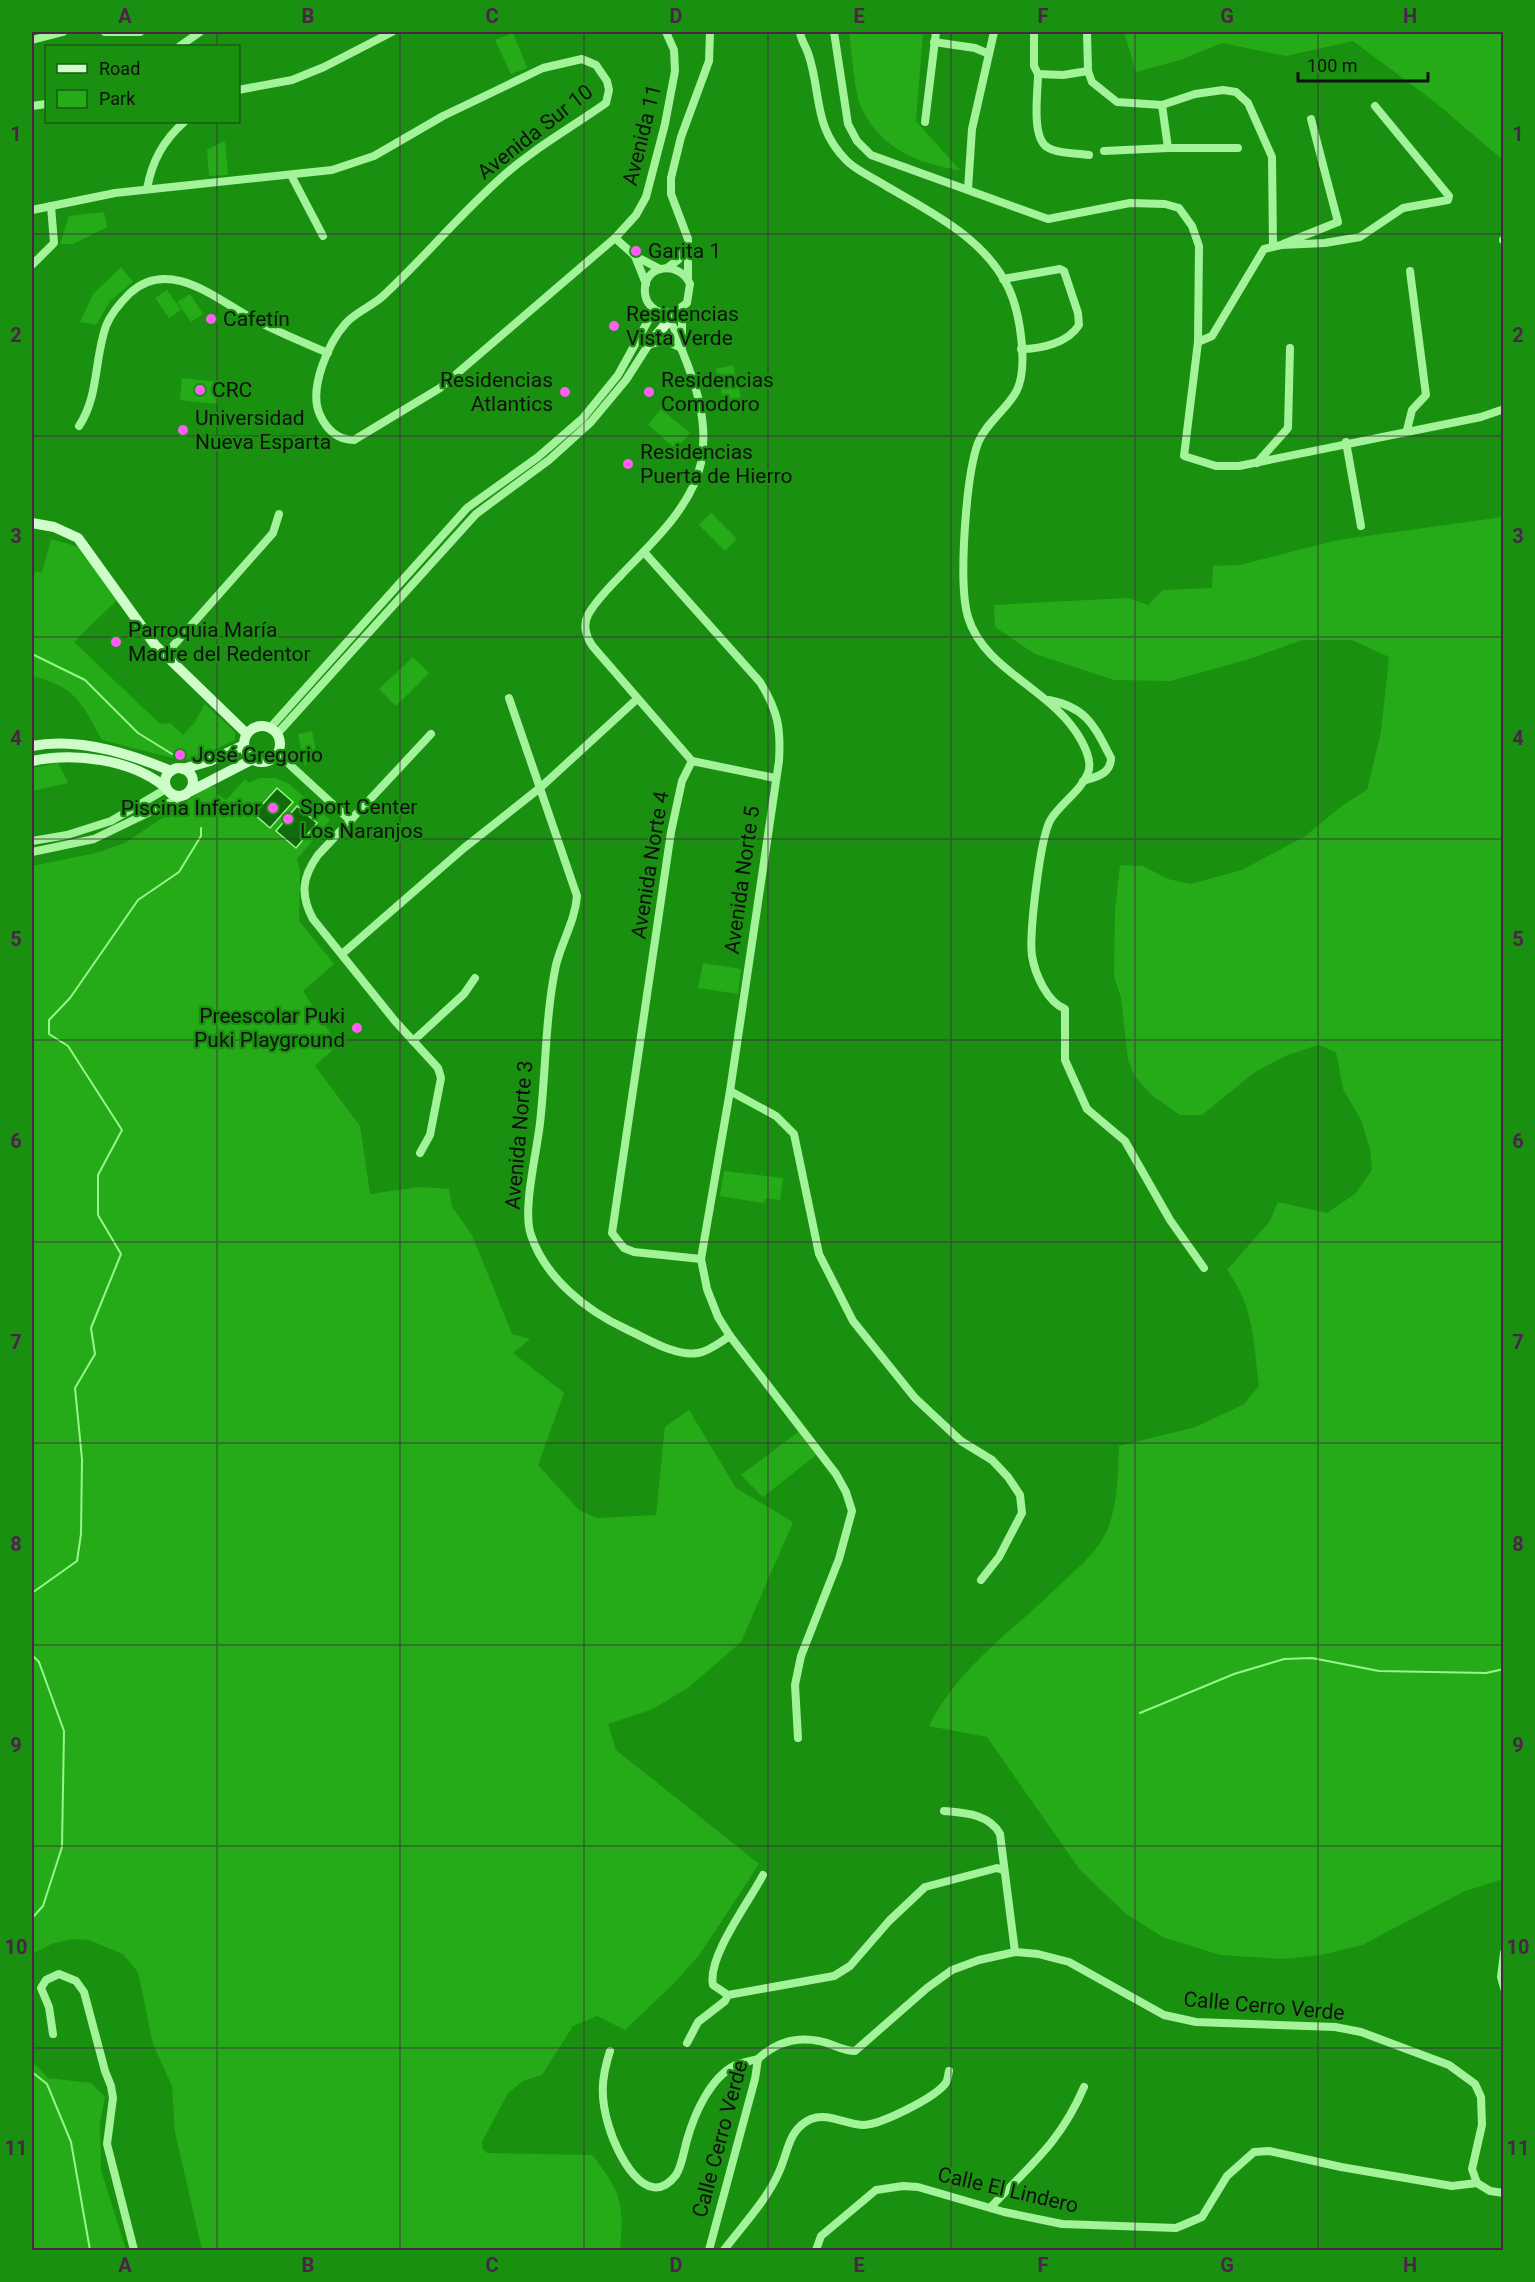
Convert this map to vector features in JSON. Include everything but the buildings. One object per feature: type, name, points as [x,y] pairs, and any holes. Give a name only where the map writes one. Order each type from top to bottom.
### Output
[{"type":"main road","points":[[649,344],[676,314]]},
{"type":"main road","points":[[32,523],[54,527],[78,538],[96,560],[147,635],[246,739],[253,759]]},
{"type":"main road","points":[[32,746],[54,743],[103,749],[144,759],[171,771],[210,761],[246,739],[260,726],[274,731],[280,744],[278,754],[264,762],[253,759],[186,794],[173,795],[151,776],[83,758],[53,757],[32,761]]},
{"type":"main road","points":[[183,768],[192,776],[186,794]]},
{"type":"main road","points":[[166,788],[165,779],[171,771]]},
{"type":"street","points":[[32,40],[63,32]]},
{"type":"street","points":[[105,32],[140,32]]},
{"type":"street","points":[[181,45],[200,32]]},
{"type":"street","points":[[240,90],[292,80],[324,67],[392,32]]},
{"type":"street","name":"Avenida 11","points":[[615,238],[636,215],[646,197],[665,124],[675,71],[674,50],[666,32]]},
{"type":"street","points":[[710,32],[709,61],[681,137],[671,178],[671,194],[688,239],[690,296],[676,314],[681,348],[693,376],[702,414],[704,432],[701,463],[689,496],[644,552],[609,588],[588,615],[585,625],[589,642],[692,761],[775,778]]},
{"type":"street","points":[[800,32],[801,40],[808,53],[821,121],[848,162],[972,240],[986,254],[1003,279],[1017,310],[1021,379],[1016,392],[983,432],[972,466],[964,563],[968,616],[980,642],[996,660],[1049,700],[1076,732],[1089,759],[1089,772],[1052,818],[1042,839],[1031,938],[1034,964],[1046,991],[1058,1006],[1065,1009],[1065,1060],[1088,1109],[1125,1141],[1170,1220],[1204,1268]]},
{"type":"street","points":[[834,32],[848,124],[856,141],[871,155],[1048,219],[1130,203],[1165,204],[1179,208],[1192,226],[1199,246],[1198,342],[1184,456],[1216,466],[1257,463],[1346,442],[1480,417],[1503,409]]},
{"type":"street","points":[[925,122],[936,32]]},
{"type":"street","points":[[968,189],[972,129],[994,32]]},
{"type":"street","points":[[1034,32],[1034,66],[1038,74],[1037,127],[1043,143],[1052,149],[1089,155]]},
{"type":"street","points":[[1087,32],[1088,71],[1092,82],[1117,102],[1162,105],[1195,94],[1223,90],[1236,92],[1248,103],[1272,157],[1277,245]]},
{"type":"street","points":[[934,42],[975,48],[989,54]]},
{"type":"street","name":"Avenida Sur 10","points":[[32,210],[147,189],[332,170],[374,156],[443,116],[543,68],[582,59],[596,65],[607,81],[609,90],[606,104],[503,175],[382,297],[346,323],[328,353],[316,383],[315,400],[320,415],[332,432],[345,440],[354,440],[440,388],[615,238]]},
{"type":"street","points":[[1038,74],[1063,75],[1088,71]]},
{"type":"street","points":[[1162,105],[1168,148]]},
{"type":"street","points":[[1277,245],[1325,243],[1360,237],[1403,208],[1448,200],[1449,196],[1375,106]]},
{"type":"street","points":[[1198,342],[1212,336],[1264,249],[1338,222],[1311,119]]},
{"type":"street","points":[[147,189],[152,165],[162,147],[183,123]]},
{"type":"street","points":[[1104,152],[1168,148],[1238,148]]},
{"type":"street","points":[[291,175],[323,236]]},
{"type":"street","points":[[32,265],[54,243],[56,234],[51,206]]},
{"type":"street","points":[[615,238],[635,256],[664,268],[680,271],[688,281]]},
{"type":"street","points":[[676,314],[655,311],[645,296],[646,284],[650,276],[678,260],[688,239]]},
{"type":"street","points":[[635,256],[646,284]]},
{"type":"street","points":[[1003,279],[1062,270],[1078,313],[1079,325],[1066,337],[1033,349],[1021,349]]},
{"type":"street","points":[[1407,430],[1412,410],[1426,395],[1410,271]]},
{"type":"street","points":[[78,426],[88,413],[94,389],[99,349],[110,316],[134,290],[156,280],[180,280],[192,284],[257,322],[328,353]]},
{"type":"street","points":[[274,731],[467,508],[538,457],[583,418],[618,375],[655,311]]},
{"type":"street","points":[[676,314],[684,344],[681,348]]},
{"type":"street","points":[[274,731],[476,514],[549,460],[591,422],[626,380],[649,344],[667,341],[681,348]]},
{"type":"street","points":[[1257,463],[1288,428],[1290,348]]},
{"type":"street","points":[[1346,442],[1361,526]]},
{"type":"street","points":[[165,655],[273,533],[279,514]]},
{"type":"street","name":"Avenida Norte 5","points":[[644,552],[750,668],[772,701],[781,728],[730,1091],[701,1259]]},
{"type":"street","name":"Avenida Norte 3","points":[[509,698],[577,896],[576,911],[556,964],[552,992],[540,1120],[528,1202],[531,1235],[546,1265],[559,1280],[577,1299],[607,1320],[651,1340],[689,1353],[711,1348],[730,1336]]},
{"type":"street","points":[[342,954],[464,848],[541,788],[637,699]]},
{"type":"street","points":[[1049,700],[1070,704],[1082,713],[1093,725],[1111,758],[1108,769],[1100,776],[1082,781]]},
{"type":"street","points":[[420,1153],[430,1135],[441,1078],[438,1068],[313,919],[306,905],[304,891],[308,869],[431,734]]},
{"type":"street","points":[[278,754],[351,821]]},
{"type":"street","name":"Avenida Norte 4","points":[[692,761],[681,781],[671,832],[612,1233],[624,1248],[634,1252],[701,1259]]},
{"type":"street","points":[[32,841],[67,835],[111,821],[166,788]]},
{"type":"street","points":[[32,852],[94,839],[186,794]]},
{"type":"street","points":[[413,1041],[464,994],[475,978]]},
{"type":"street","points":[[730,1091],[776,1116],[794,1134],[819,1254],[853,1321],[915,1398],[961,1441],[992,1460],[1008,1477],[1020,1495],[1022,1513],[999,1557],[981,1580]]},
{"type":"street","points":[[701,1259],[710,1297],[730,1336],[836,1474],[846,1492],[852,1511],[839,1559],[801,1656],[795,1685],[798,1738]]},
{"type":"street","points":[[944,1811],[979,1816],[997,1828],[1000,1834],[1015,1953]]},
{"type":"street","points":[[763,1875],[724,1944],[711,1973],[713,1985],[728,1995],[834,1976],[850,1966],[889,1921],[925,1887],[997,1868],[1003,1870]]},
{"type":"street","name":"Calle Cerro Verde","points":[[709,2250],[755,2079],[758,2059],[780,2042],[799,2040],[819,2041],[846,2051],[855,2051],[927,1988],[952,1970],[979,1960],[1015,1953],[1038,1954],[1069,1962],[1164,2014],[1206,2022],[1335,2027],[1361,2032],[1449,2065],[1475,2084],[1481,2097],[1482,2125],[1472,2169],[1477,2183]]},
{"type":"street","points":[[1503,1953],[1501,1977],[1503,1988]]},
{"type":"street","points":[[54,2034],[49,2007],[41,1988],[46,1980],[59,1974],[76,1981],[84,1992],[111,2086],[114,2098],[106,2144],[134,2250]]},
{"type":"street","points":[[687,2043],[698,2022],[710,2010],[725,2001],[728,1995]]},
{"type":"street","points":[[610,2051],[601,2080],[609,2128],[638,2181],[653,2188],[662,2186],[677,2174],[691,2124],[716,2083],[734,2066],[758,2059]]},
{"type":"street","points":[[724,2250],[768,2192],[779,2172],[788,2142],[798,2127],[815,2117],[866,2125],[889,2118],[946,2084],[950,2071]]},
{"type":"street","points":[[991,2207],[1060,2134],[1084,2087]]},
{"type":"street","name":"Calle El Lindero","points":[[816,2250],[821,2236],[876,2190],[885,2187],[918,2187],[1062,2224],[1095,2227],[1176,2228],[1202,2217],[1227,2176],[1243,2159],[1254,2152],[1262,2151],[1452,2186],[1477,2183],[1490,2191],[1503,2193]]},
{"type":"green space","points":[[849,32],[923,32],[916,121],[960,170],[916,159],[890,144],[870,123],[859,102]]},
{"type":"green space","points":[[1124,32],[1503,32],[1503,160],[1436,103],[1353,41],[1286,56],[1222,43],[1180,60],[1136,72]]},
{"type":"green space","points":[[513,33],[527,68],[511,74],[495,40]]},
{"type":"green space","points":[[225,141],[228,175],[209,176],[207,150]]},
{"type":"green space","points":[[104,212],[107,227],[73,244],[60,244],[69,216]]},
{"type":"green space","points":[[121,267],[133,282],[110,301],[96,325],[80,322],[93,294]]},
{"type":"green space","points":[[167,290],[181,310],[169,318],[155,298]]},
{"type":"green space","points":[[190,294],[203,314],[191,322],[177,302]]},
{"type":"green space","points":[[733,365],[741,397],[724,402],[716,369]]},
{"type":"green space","points":[[182,378],[220,382],[217,404],[180,400]]},
{"type":"green space","points":[[661,409],[690,433],[676,449],[648,425]]},
{"type":"green space","points":[[711,513],[737,539],[725,551],[699,525]]},
{"type":"green space","points":[[1503,517],[1503,1879],[1465,1891],[1362,1945],[1321,1955],[1283,1959],[1220,1955],[1163,1937],[1126,1914],[1080,1870],[987,1737],[929,1726],[942,1704],[973,1665],[1047,1598],[1098,1546],[1107,1530],[1114,1506],[1119,1446],[1196,1427],[1244,1404],[1259,1386],[1254,1340],[1248,1312],[1227,1270],[1270,1221],[1278,1202],[1327,1213],[1355,1194],[1372,1170],[1370,1149],[1361,1120],[1343,1089],[1336,1052],[1318,1045],[1285,1056],[1255,1072],[1202,1115],[1180,1115],[1150,1094],[1134,1075],[1128,1059],[1121,998],[1114,976],[1115,911],[1120,865],[1143,866],[1168,879],[1190,884],[1242,870],[1304,837],[1343,805],[1367,790],[1381,732],[1389,657],[1352,640],[1302,640],[1246,660],[1170,681],[1114,680],[1035,654],[995,627],[994,605],[1128,598],[1148,605],[1163,590],[1212,588],[1213,566],[1240,565],[1338,540]]},
{"type":"green space","points":[[51,539],[82,548],[119,598],[74,642],[160,724],[170,723],[183,735],[195,722],[205,704],[235,732],[235,740],[194,759],[180,760],[102,740],[76,698],[59,685],[32,676],[32,579],[36,571],[42,573]]},
{"type":"green space","points":[[413,657],[429,673],[396,706],[379,689]]},
{"type":"green space","points":[[312,731],[318,761],[304,765],[298,734]]},
{"type":"green space","points":[[58,763],[68,783],[32,791],[32,768]]},
{"type":"green space","points":[[259,778],[276,778],[289,784],[330,820],[297,859],[300,870],[299,921],[334,964],[303,991],[338,1045],[315,1066],[360,1126],[370,1194],[420,1187],[449,1189],[452,1207],[472,1235],[512,1334],[530,1339],[513,1353],[564,1393],[538,1465],[579,1510],[597,1518],[656,1515],[665,1427],[689,1410],[736,1488],[793,1522],[741,1642],[689,1687],[653,1709],[608,1724],[616,1750],[759,1864],[700,1954],[673,1984],[625,2030],[597,2016],[573,2026],[542,2075],[523,2081],[508,2093],[482,2142],[483,2149],[487,2153],[592,2155],[610,2179],[619,2200],[622,2221],[620,2250],[202,2250],[175,2132],[172,2086],[153,2044],[138,1972],[123,1954],[89,1940],[71,1939],[51,1944],[32,1954],[32,866],[96,853],[125,843],[207,788],[214,786],[218,788],[216,793],[226,800],[245,779],[249,783]]},
{"type":"green space","points":[[703,963],[741,969],[738,994],[698,988]]},
{"type":"green space","points":[[724,1171],[783,1178],[780,1200],[765,1198],[764,1203],[720,1196]]},
{"type":"green space","points":[[798,1432],[816,1455],[763,1497],[741,1475]]},
{"type":"green space","points":[[32,2061],[48,2078],[91,2083],[105,2097],[100,2123],[101,2170],[126,2250],[32,2250]]},
{"type":"shaded area","name":"Piscina Inferior","points":[[277,788],[293,802],[270,828],[254,814]]},
{"type":"shaded area","points":[[297,806],[317,823],[296,848],[276,831]]},
{"type":"waterway","points":[[32,654],[85,680],[138,733],[172,754]]},
{"type":"waterway","points":[[32,1593],[77,1561],[81,1534],[82,1459],[75,1388],[95,1354],[91,1328],[121,1254],[98,1215],[98,1175],[122,1130],[68,1046],[49,1034],[49,1020],[70,998],[138,900],[179,872],[201,836],[201,828]]},
{"type":"waterway","points":[[32,1655],[39,1662],[64,1731],[62,1847],[43,1906],[32,1918]]},
{"type":"waterway","points":[[1140,1713],[1234,1674],[1284,1659],[1312,1658],[1379,1671],[1486,1673],[1504,1669]]},
{"type":"waterway","points":[[32,2072],[47,2084],[71,2142],[90,2250]]},
{"type":"place","name":"Garita 1","points":[[636,251]]},
{"type":"place","name":"Cafetín","points":[[211,319]]},
{"type":"place","name":"Residencias Vista Verde","points":[[614,326]]},
{"type":"place","name":"CRC","points":[[200,390]]},
{"type":"place","name":"Residencias Atlantics","points":[[565,392]]},
{"type":"place","name":"Residencias Comodoro","points":[[649,392]]},
{"type":"place","name":"Universidad Nueva Esparta","points":[[183,430]]},
{"type":"place","name":"Residencias Puerta de Hierro","points":[[628,464]]},
{"type":"place","name":"Parroquia María Madre del Redentor","points":[[116,642]]},
{"type":"place","name":"José Gregorio","points":[[180,755]]},
{"type":"place","name":"Piscina Inferior","points":[[273,808]]},
{"type":"place","name":"Sport Center Los Naranjos","points":[[288,819]]},
{"type":"place","name":"Preescolar Puki Puki Playground","points":[[357,1028]]}]
